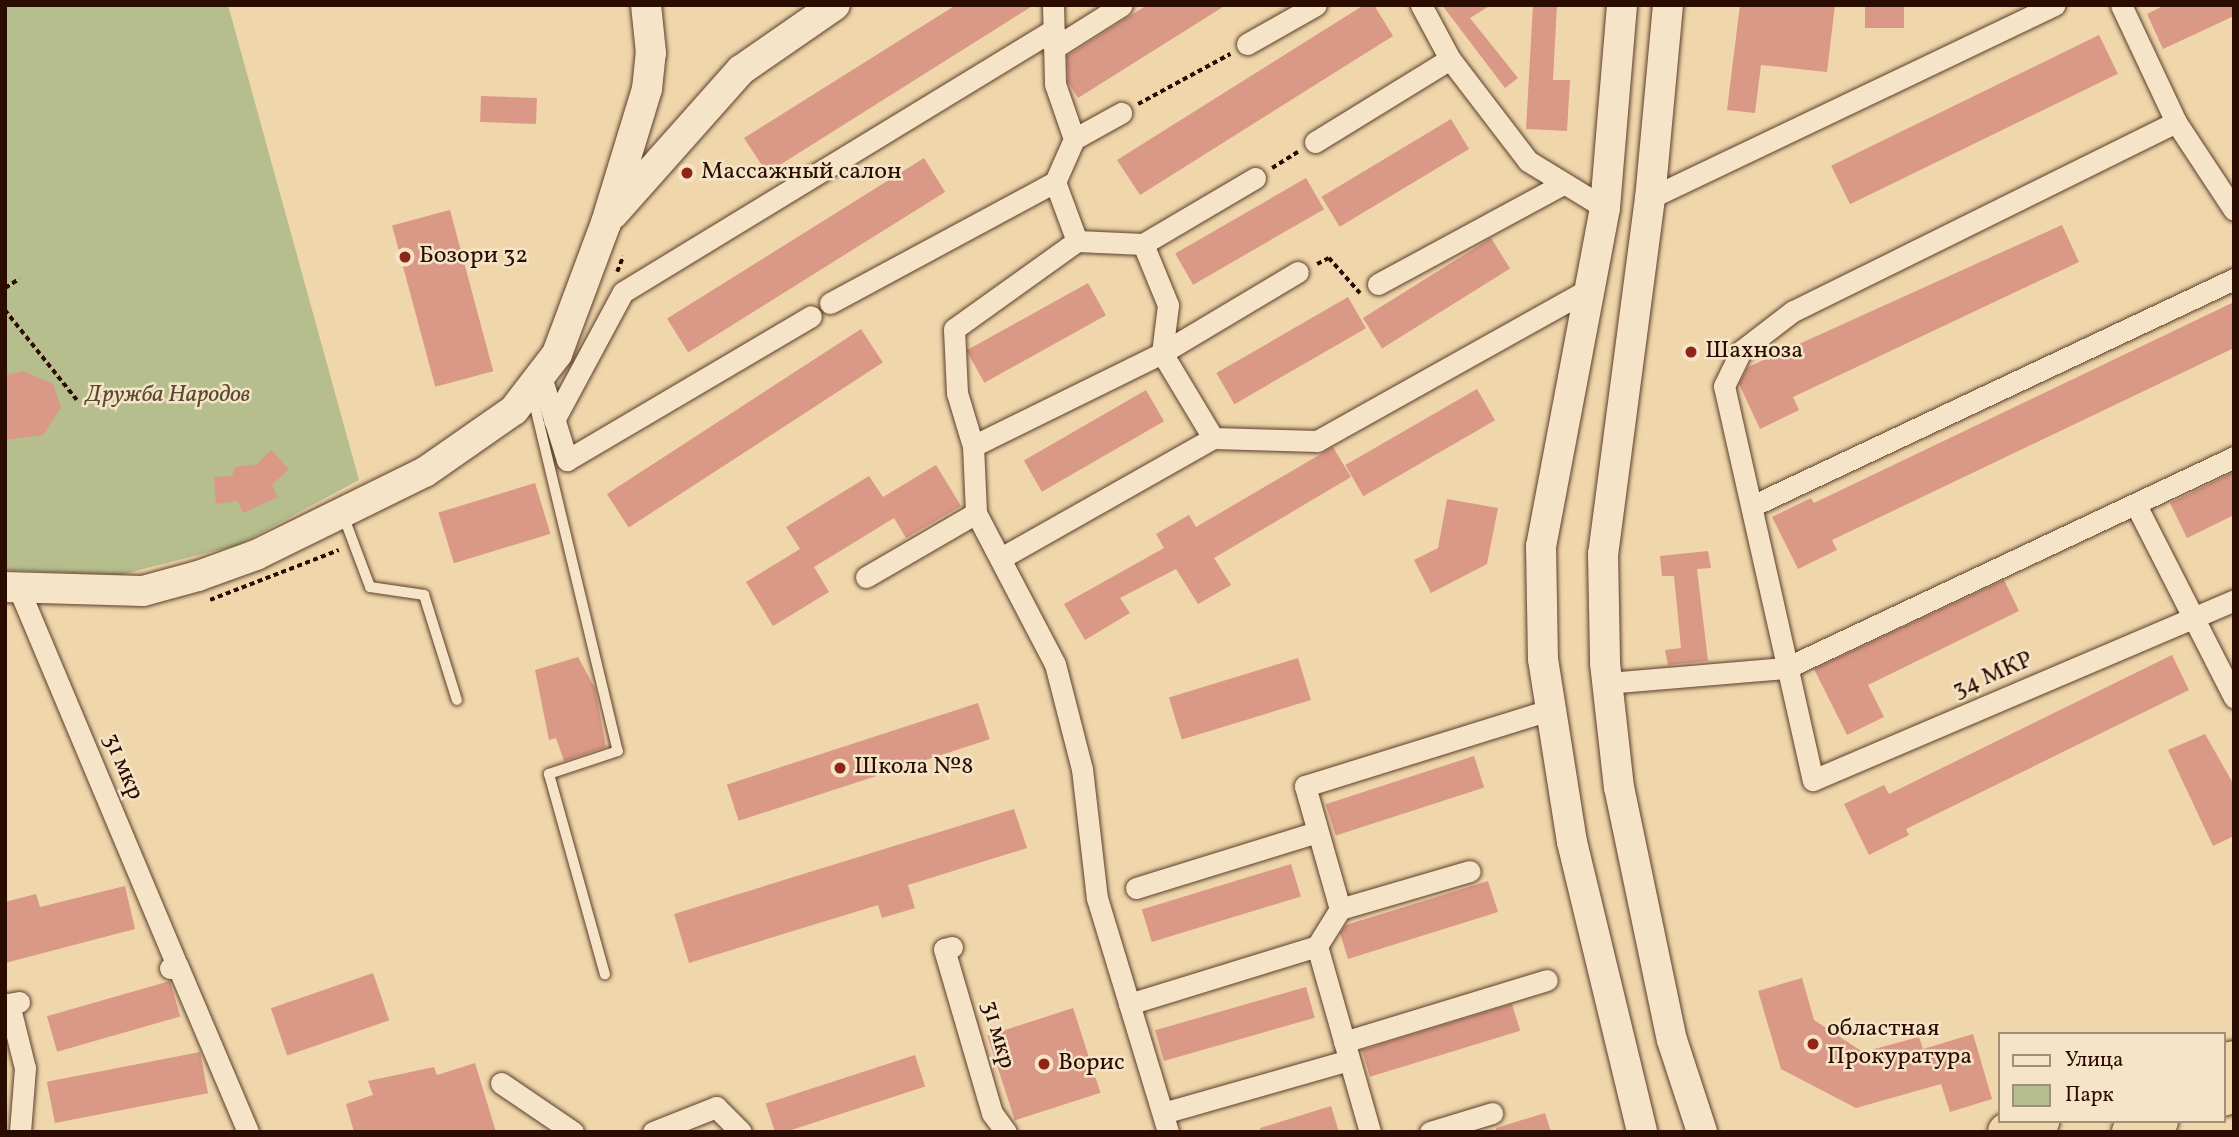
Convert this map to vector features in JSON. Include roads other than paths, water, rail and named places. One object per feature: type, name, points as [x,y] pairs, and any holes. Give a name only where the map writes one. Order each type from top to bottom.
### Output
[{"type":"highway","points":[[2007,1132],[2034,1123]]},
{"type":"highway","points":[[2131,1132],[2154,1123]]},
{"type":"main road","points":[[12,587],[143,591],[348,527],[537,386],[606,223],[647,89],[652,53],[646,5]]},
{"type":"main road","points":[[606,223],[741,70],[835,5]]},
{"type":"main road","points":[[1622,5],[1605,208],[1593,287],[1541,546],[1546,711],[1642,1132]]},
{"type":"main road","points":[[1668,5],[1650,198],[1603,554],[1607,684],[1619,787],[1672,1040],[1702,1132]]},
{"type":"street","points":[[1053,5],[1055,84],[1074,139]]},
{"type":"street","points":[[554,420],[624,292],[1054,39],[1122,5]]},
{"type":"street","points":[[1247,44],[1316,5]]},
{"type":"street","points":[[1421,5],[1450,59],[1528,161],[1561,185],[1605,208]]},
{"type":"street","points":[[1650,198],[2053,5]]},
{"type":"street","points":[[2121,5],[2176,122],[2234,210]]},
{"type":"street","points":[[1315,142],[1450,59]]},
{"type":"street","points":[[830,303],[1055,181],[1074,139],[1121,114]]},
{"type":"street","points":[[1787,668],[1754,505],[1724,386],[1741,351],[1793,311],[2176,122]]},
{"type":"street","points":[[1255,178],[1143,244],[1077,241],[954,329],[957,393],[974,446],[976,513],[1055,664],[1082,769],[1097,898],[1166,1122],[1347,1051],[1547,980]]},
{"type":"street","points":[[1055,181],[1077,241]]},
{"type":"street","points":[[1378,284],[1561,185]]},
{"type":"street","points":[[1143,244],[1168,305],[1162,353],[1213,438]]},
{"type":"street","points":[[974,446],[1162,353],[1298,272]]},
{"type":"street","points":[[1754,505],[2234,279]]},
{"type":"street","points":[[1001,558],[1213,438],[1317,441],[1593,287]]},
{"type":"street","points":[[537,386],[554,420],[567,460],[811,317]]},
{"type":"street","points":[[1607,684],[1787,668],[2234,457]]},
{"type":"street","points":[[2136,505],[2234,697]]},
{"type":"street","points":[[866,578],[976,513]]},
{"type":"street","name":"31 мкр","points":[[12,587],[174,967],[248,1132]]},
{"type":"street","name":"34 МКР","points":[[1787,668],[1813,780],[2194,620],[2234,600]]},
{"type":"street","points":[[1340,909],[1305,786],[1546,711]]},
{"type":"street","points":[[1136,888],[1317,832]]},
{"type":"street","points":[[1129,1004],[1317,946],[1340,909],[1470,871]]},
{"type":"street","points":[[1317,946],[1370,1132]]},
{"type":"street","name":"31 мкр","points":[[948,948],[992,1113],[1006,1132]]},
{"type":"street","points":[[11,997],[20,1132]]},
{"type":"street","points":[[501,1083],[573,1132]]},
{"type":"street","points":[[653,1132],[716,1107],[741,1132]]},
{"type":"street","points":[[1430,1132],[1492,1113]]},
{"type":"lane","points":[[537,386],[618,751],[550,774],[605,974]]},
{"type":"lane","points":[[348,527],[370,587],[424,595],[457,700]]},
{"type":"place","name":"Массажный салон","points":[[687,173]]},
{"type":"place","name":"Бозори 32","points":[[405,257]]},
{"type":"place","name":"Шахноза","points":[[1691,352]]},
{"type":"place","name":"Школа №8","points":[[840,768]]},
{"type":"place","name":"областная Прокуратура","points":[[1813,1044]]},
{"type":"place","name":"Ворис","points":[[1044,1064]]},
{"type":"park label","name":"Дружба Народов","points":[[168,396]]}]
